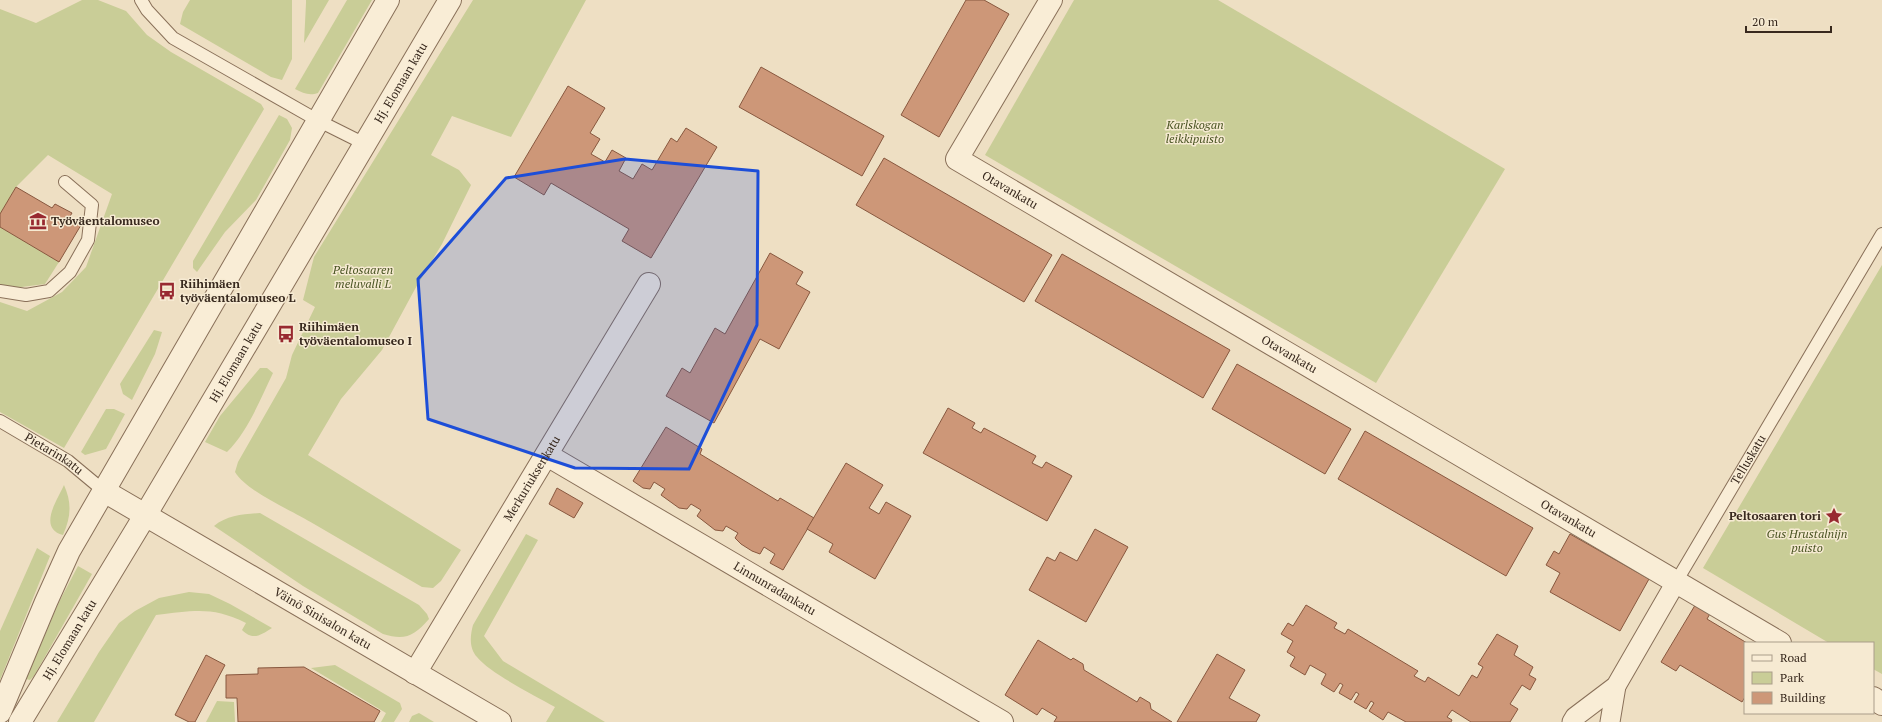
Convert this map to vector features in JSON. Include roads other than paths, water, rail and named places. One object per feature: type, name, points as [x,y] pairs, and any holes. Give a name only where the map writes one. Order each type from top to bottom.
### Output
[{"type":"street","points":[[0,712],[46,602],[66,559],[317,120],[388,0]]},
{"type":"street","name":"Hj. Elomaan katu","points":[[20,722],[146,514],[450,0]]},
{"type":"street","name":"Otavankatu","points":[[1051,0],[957,159],[1778,642]]},
{"type":"street","name":"Merkuriuksenkatu","points":[[415,673],[649,284]]},
{"type":"street","name":"Linnunradankatu","points":[[547,455],[1002,722]]},
{"type":"street","points":[[104,491],[146,514]]},
{"type":"street","name":"Väinö Sinisalon katu","points":[[146,514],[500,722]]},
{"type":"street","name":"Telluskatu","points":[[1610,722],[1616,686],[1676,582]]},
{"type":"street","name":"Telluskatu","points":[[1572,722],[1575,717],[1616,686]]},
{"type":"lane","points":[[141,0],[147,10],[173,38],[317,120],[365,144]]},
{"type":"lane","points":[[0,291],[26,295],[49,291],[70,272],[88,240],[92,205],[65,182]]},
{"type":"lane","name":"Telluskatu","points":[[1676,582],[1882,234]]},
{"type":"lane","name":"Pietarinkatu","points":[[0,421],[68,460],[104,491]]},
{"type":"place","name":"Työväentalomuseo","points":[[38,221]]},
{"type":"place","name":"Riihimäen työväentalomuseo L","points":[[167,291]]},
{"type":"place","name":"Riihimäen työväentalomuseo I","points":[[286,334]]},
{"type":"place","name":"Peltosaaren tori","points":[[1834,516]]},
{"type":"park label","name":"Karlskogan leikkipuisto","points":[[1195,132]]},
{"type":"park label","name":"Peltosaaren meluvalli L","points":[[363,277]]},
{"type":"park label","name":"Gus Hrustalnijn puisto","points":[[1807,541]]}]
